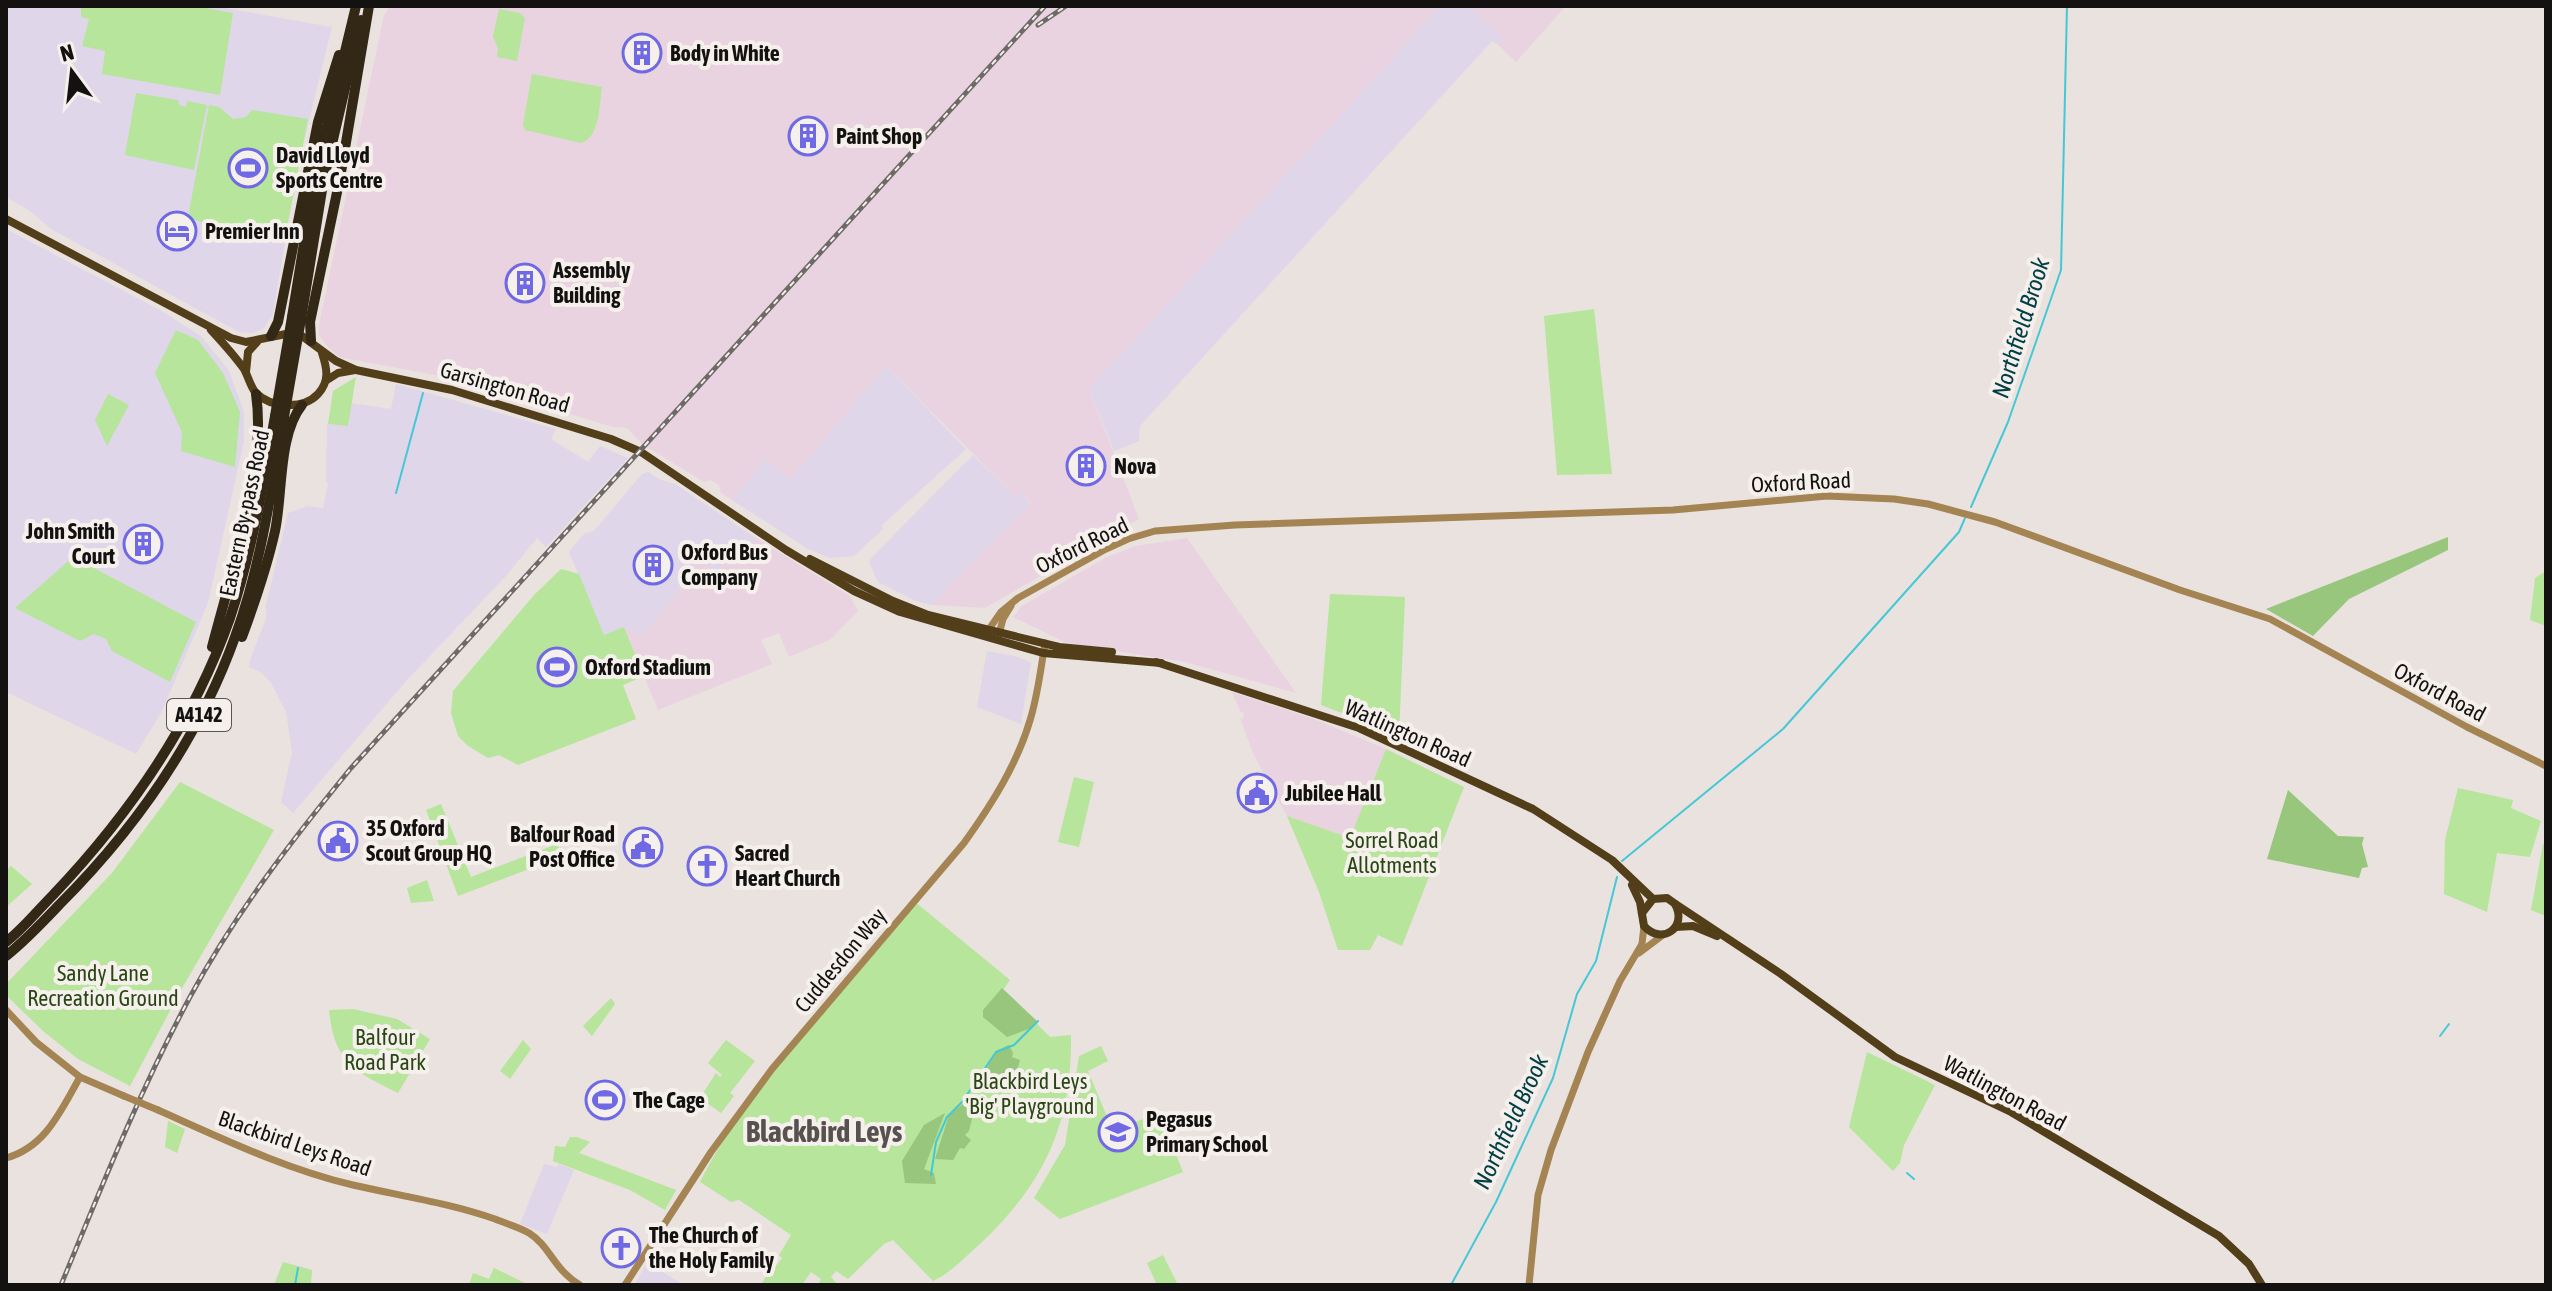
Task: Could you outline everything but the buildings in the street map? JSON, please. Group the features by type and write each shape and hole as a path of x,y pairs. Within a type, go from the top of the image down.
{"highway":[{"name":"Eastern By-pass Road","path":"6,956 99,865 158,789 224,667 262,542 315,176 356,6"},
{"name":"Eastern By-pass Road","path":"296,318 324,178 367,6"},
{"path":"311,341 310,322 340,178 367,6"},
{"path":"266,338 278,322 318,122 337,59 349,37"},
{"path":"213,661 212,649 241,536 256,457 260,421 256,394"},
{"path":"224,667 235,654 265,569 276,528 290,426 302,405"},
{"name":"Eastern By-pass Road","path":"6,942 90,857 148,781 184,720 230,618 252,541 280,416"}],"main road":[{"path":"6,219 231,338 246,342 286,334 311,341 322,352 356,370"},
{"path":"205,323 246,373 256,394 273,402 302,405 317,396 327,380 322,352"},
{"path":"246,373 248,352 266,338"},
{"path":"327,380 356,370"},
{"name":"Garsington Road","path":"356,370 424,382 475,396 581,428 641,452"},
{"name":"Watlington Road","path":"641,452 767,536 903,606 987,634 1044,648 1161,663 1335,719 1390,741 1543,814 1600,851 1653,899"},
{"name":"Watlington Road","path":"1624,871 1636,892 1642,913"},
{"path":"1667,898 1674,903 1680,916 1676,927 1663,935 1654,935 1644,926 1642,913 1653,899 1667,898"},
{"name":"Watlington Road","path":"1674,903 1790,980 1895,1057 2011,1112 2219,1236 2249,1264 2262,1285"},
{"name":"Watlington Road","path":"1676,927 1693,926 1746,951"}],"street":[{"name":"Oxford Road","path":"987,634 1007,605 1018,598 1106,549 1155,531 1235,525 1673,510 1827,496 1894,499 1939,506 1995,522 2180,590 2270,619 2467,727 2546,766"},
{"name":"Oxford Road","path":"999,637 1003,619 1018,598"},
{"name":"Cuddesdon Way","path":"625,1285 711,1152 772,1069 964,843 991,805 1028,728 1044,648"},
{"path":"1529,1285 1538,1195 1551,1150 1588,1052 1620,981 1642,944 1644,926"},
{"path":"1637,955 1663,935"},
{"name":"Blackbird Leys Road","path":"6,1010 36,1042 80,1077 241,1146 311,1172 387,1193 445,1203 516,1227 535,1238 562,1273 580,1285"},
{"path":"6,1158 39,1142 80,1077"}],"shaded area":[{"path":"6,6 213,6 332,27 297,169 273,314 264,328 254,333 239,332 51,229 30,211 6,197"},
{"path":"390,6 1441,6 1089,389 1139,519 985,608 931,605 1031,504 1023,492 1017,498 886,366 791,479 765,460 732,500 721,493 719,485 710,480 704,482 642,444 627,428 613,427 451,378 339,357 327,346 319,335 319,325 384,15"},
{"path":"1441,6 1468,6 1503,38 1498,45 1492,41 1140,426 1139,441 1114,451 1089,389"},
{"path":"1468,6 1566,6 1516,62 1498,45 1503,38"},
{"path":"6,229 158,309 201,336 229,371 244,412 244,441 208,603 162,711 136,754 6,692"},
{"path":"886,366 966,449 881,526 883,529 854,556 830,558 808,549 732,500 765,459 791,478"},
{"path":"396,384 556,429 551,439 588,462 600,446 628,458 546,547 537,538 505,577 407,680 293,813 281,802 292,752 286,712 271,683 262,673 249,667 251,657 266,619 266,605 288,513 308,506 323,508 328,484 327,424 348,426 351,403 391,409"},
{"path":"973,455 1017,498 1023,492 1031,505 931,605 878,582 869,562 872,557"},
{"path":"648,472 675,484 756,538 747,550 718,571 697,560 672,599 641,637 624,627 604,635 569,552 585,533 594,531 642,474"},
{"path":"756,538 850,596 858,611 831,639 789,657 779,633 761,640 772,664 658,710 624,627 642,636 672,599 698,559 718,571 723,563 728,565 747,550"},
{"path":"1187,538 1296,693 1185,662 1067,643 1013,617 1022,606 1107,557 1136,546"},
{"path":"987,651 1019,657 1031,663 1021,724 977,707"},
{"path":"1232,692 1314,719 1386,749 1350,838 1287,816 1253,753 1240,718 1243,719 1244,714"},
{"path":"544,1164 557,1167 559,1164 574,1170 547,1234 520,1224"},
{"path":"647,1263 684,1285 635,1285"}],"green space":[{"path":"81,6 195,6 233,13 220,95 102,74 105,51 82,46 89,19 81,17"},
{"path":"499,9 520,13 525,18 517,61 497,57 498,49 493,36"},
{"path":"532,74 602,87 598,120 587,140 581,143 525,130 523,124"},
{"path":"136,93 178,100 179,105 186,107 187,101 207,105 194,170 125,155"},
{"name":"David Lloyd Sports Centre","path":"209,105 219,107 233,119 246,117 252,110 308,119 284,243 228,232 188,217"},
{"path":"1594,309 1612,474 1557,475 1544,316"},
{"path":"176,330 198,340 223,373 240,412 235,467 181,451 182,432 155,373"},
{"path":"356,377 348,426 328,424 333,391"},
{"path":"108,394 129,405 107,446 95,420"},
{"path":"2448,537 2448,550 2349,599 2313,636 2266,609"},
{"path":"73,557 196,622 170,682 112,651 106,639 94,634 80,641 15,608"},
{"name":"Oxford Stadium","path":"561,569 579,574 604,635 624,627 644,676 623,685 636,719 518,765 499,755 488,758 458,736 451,713 453,691 534,595"},
{"path":"2546,571 2546,626 2530,620 2535,578"},
{"path":"1330,594 1405,597 1399,735 1321,705"},
{"name":"Sorrel Road Allotments","path":"1386,749 1464,787 1402,946 1378,935 1370,950 1338,950 1319,892 1287,816 1350,838"},
{"path":"1074,777 1094,782 1079,847 1058,842"},
{"name":"Sandy Lane Recreation Ground","path":"180,782 274,830 181,990 130,1086 78,1059 43,1031 6,995 6,984 112,873"},
{"path":"2458,788 2513,800 2511,808 2541,821 2530,857 2497,853 2487,912 2444,894 2445,840"},
{"path":"2288,790 2338,836 2364,837 2362,844 2368,867 2362,868 2359,878 2267,859"},
{"path":"441,804 471,877 557,844 563,856 458,896 426,810"},
{"path":"2543,844 2546,845 2546,916 2531,910"},
{"path":"11,866 32,884 6,907 6,871"},
{"path":"427,880 434,901 411,903 407,888"},
{"name":"Blackbird Leys 'Big' Playground","path":"914,901 1010,980 1003,990 1050,1037 1071,1035 1066,1096 1050,1150 1038,1174 1003,1220 958,1264 933,1281 893,1240 884,1244 848,1279 836,1271 831,1277 838,1285 818,1285 821,1279 811,1272 802,1285 761,1285 774,1263 777,1265 782,1258 779,1255 791,1235 739,1200 731,1202 700,1182 771,1070"},
{"path":"1002,988 1038,1022 1007,1037 983,1017 983,1010"},
{"path":"611,998 615,1004 592,1036 583,1026"},
{"name":"Balfour Road Park","path":"353,1009 397,1019 430,1039 398,1093 358,1071 341,1053 329,1010"},
{"path":"523,1040 531,1049 510,1079 500,1071"},
{"path":"726,1040 755,1061 730,1093 734,1096 721,1113 700,1098 716,1073 720,1077 722,1075 708,1063"},
{"path":"1009,1045 1012,1057 1020,1060 1017,1071 1004,1074 1005,1085 1000,1090 986,1092 977,1083 998,1050"},
{"path":"1101,1046 1108,1061 1088,1071 1110,1124 1127,1119 1130,1124 1159,1113 1183,1172 1060,1219 1034,1198 1065,1145 1079,1056"},
{"path":"1867,1052 1935,1085 1904,1145 1900,1163 1893,1171 1849,1127"},
{"name":"The Cage","path":"608,1084 620,1093 602,1117 590,1108"},
{"path":"964,1103 973,1115 965,1135 971,1140 964,1149 960,1148 953,1160 935,1159 949,1115"},
{"path":"945,1113 924,1169 934,1173 936,1184 905,1183 902,1161 924,1125"},
{"path":"168,1121 185,1129 177,1153 165,1147"},
{"path":"570,1137 590,1142 579,1153 676,1190 665,1210 630,1190 553,1161 555,1146 565,1147"},
{"path":"1163,1255 1178,1285 1157,1285 1147,1263"},
{"path":"283,1262 312,1270 311,1285 274,1285"},
{"path":"494,1268 529,1285 469,1285 473,1273 489,1279"}],"waterway":[{"name":"Northfield Brook","path":"1971,507 2008,422 2061,270 2067,6"},
{"path":"396,493 423,393"},
{"name":"Northfield Brook","path":"1622,861 1783,729 1959,532 1965,518"},
{"name":"Northfield Brook","path":"1451,1285 1496,1202 1553,1078 1577,994 1596,961 1617,877"},
{"path":"931,1175 936,1142 947,1117 962,1102 996,1052 1014,1045 1038,1021"},
{"path":"2440,1036 2449,1024"},
{"path":"1907,1173 1914,1179"},
{"path":"295,1285 298,1268"}],"railway":[{"path":"61,1285 138,1103 190,997 245,907 307,823 351,768 1045,6"},
{"path":"1038,25 1066,6"}],"place":[{"name":"Body in White","path":"642,53"},
{"name":"Paint Shop","path":"808,136"},
{"name":"David Lloyd Sports Centre","path":"248,168"},
{"name":"Premier Inn","path":"177,231"},
{"name":"Assembly Building","path":"525,283"},
{"name":"Nova","path":"1086,466"},
{"name":"John Smith Court","path":"143,544"},
{"name":"Oxford Bus Company","path":"653,565"},
{"name":"Oxford Stadium","path":"557,667"},
{"name":"Jubilee Hall","path":"1257,793"},
{"name":"35 Oxford Scout Group HQ","path":"338,841"},
{"name":"Balfour Road Post Office","path":"643,847"},
{"name":"Sacred Heart Church","path":"707,866"},
{"name":"The Cage","path":"605,1100"},
{"name":"Pegasus Primary School","path":"1118,1132"},
{"name":"The Church of the Holy Family","path":"621,1248"}],"district":[{"name":"Blackbird Leys","path":"824,1132"}]}
